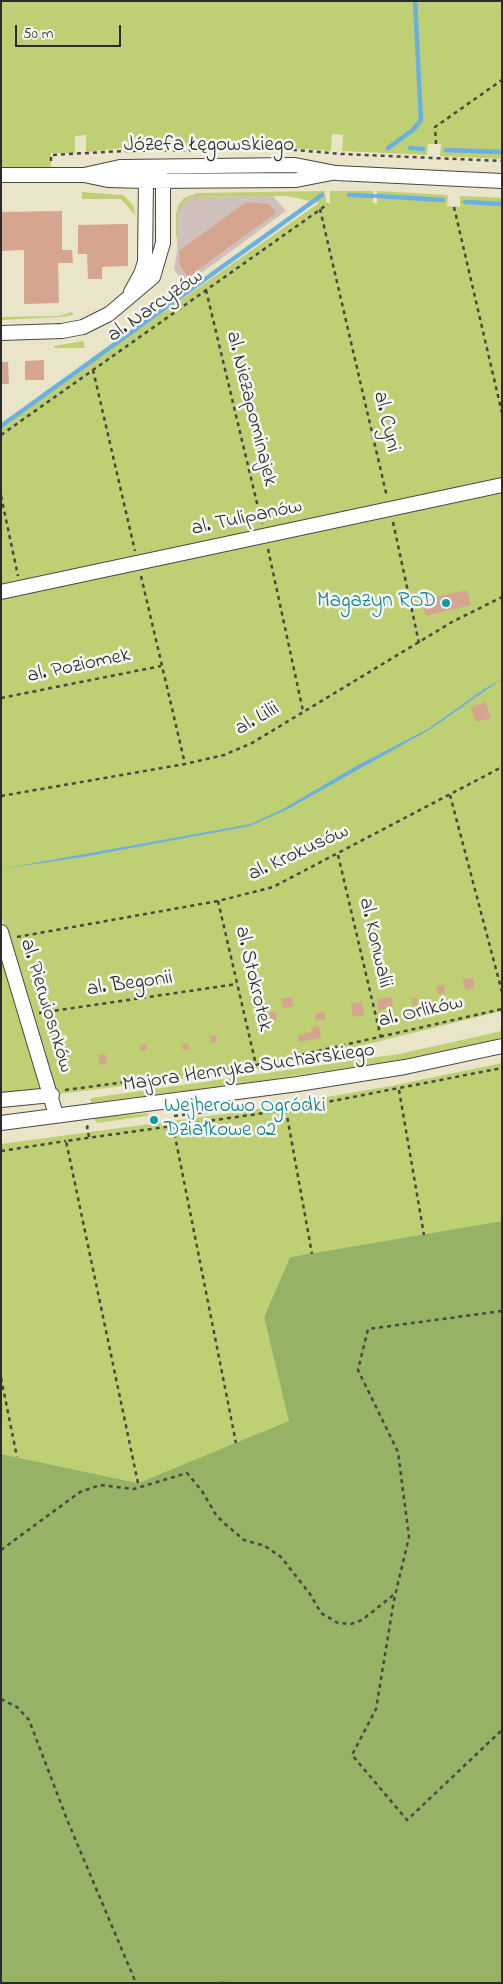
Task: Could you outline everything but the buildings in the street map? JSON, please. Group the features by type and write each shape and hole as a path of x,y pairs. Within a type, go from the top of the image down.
{"street":[{"name":"Józefa Łęgowskiego","path":"1,175 84,174 108,168 154,166 295,165 334,173 502,181"},
{"path":"1,333 50,332 76,329 104,317 153,278 158,267 163,243 162,181 154,166"},
{"path":"125,302 141,274 145,262 146,181 154,166"},
{"name":"Józefa Łęgowskiego","path":"84,174 108,180 162,181 296,180 334,173"},
{"name":"al. Tulipanów","path":"1,592 502,485"},
{"name":"al. Pierwiosnków","path":"2,935 56,1115"},
{"name":"Majora Henryka Sucharskiego","path":"1,1123 298,1084 405,1067 502,1046"},
{"path":"1,1100 51,1094"}],"path":[{"path":"436,144 435,127 502,80"},
{"name":"al. Narcyzów","path":"1,435 328,204"},
{"path":"454,207 502,413"},
{"name":"al. Cyni","path":"320,209 390,509 419,643"},
{"name":"al. Niezapominajek","path":"206,290 265,536 303,711"},
{"path":"1,496 21,588"},
{"name":"al. Lilii","path":"1,796 184,764 224,755 252,743 481,606 502,597"},
{"name":"al. Poziomek","path":"1,698 162,666"},
{"name":"al. Krokusów","path":"2,935 218,901 273,887 338,855 502,767"},
{"path":"450,794 502,992"},
{"name":"al. Konwalii","path":"338,855 380,1038"},
{"name":"al. Stokrotek","path":"218,901 256,1065"},
{"name":"al. Begonii","path":"27,1015 237,984"},
{"name":"al. Orlików","path":"51,1094 256,1065 502,1009"},
{"path":"1,1151 286,1110 398,1090 502,1068"},
{"path":"398,1090 424,1234"},
{"path":"286,1110 312,1254"},
{"path":"89,1138 88,1127 91,1126"},
{"path":"173,1126 236,1443"},
{"path":"66,1141 138,1483"},
{"path":"502,1311 368,1329 358,1370 398,1452 409,1537 396,1593 376,1709 352,1755 407,1820 502,1730"},
{"path":"1,1378 17,1457"},
{"path":"1,1550 80,1492 100,1485 134,1489 187,1473 202,1491 216,1515 224,1523 244,1540 265,1546 281,1557 321,1613 338,1623 351,1624 362,1620 396,1593"},
{"path":"1,1698 18,1707 29,1720 68,1822 136,1983"},
{"path":"220,1983 224,1981 232,1983"}],"shaded area":[{"path":"273,196 286,211 185,285 174,269 177,252 177,211 191,197"}],"green space":[{"path":"1,1 502,1 502,159 440,156 441,144 428,144 427,155 342,151 343,135 332,134 331,151 266,146 123,148 86,152 86,135 75,136 75,153 51,153 51,167 1,168"},
{"path":"325,191 326,203 328,204 330,203 330,191 373,191 373,203 377,203 377,191 448,195 447,206 460,207 460,196 502,198 502,1011 274,1067 59,1094 58,1089 55,1089 1,914 1,426 319,203 287,196 191,197 178,211 178,237 176,237 176,213 179,204 184,198 197,193"},
{"path":"82,192 123,195 133,205 136,216 121,199 82,199"},
{"path":"72,312 73,315 61,317 1,320 1,317 59,316"},
{"path":"83,341 85,348 54,348 54,346"},
{"path":"1,957 43,1090 1,1096"},
{"path":"502,1031 502,1038 404,1059 260,1081 91,1103 91,1098 399,1054"},
{"path":"502,1063 502,1221 290,1257 264,1317 290,1421 138,1483 1,1454 1,1144 239,1112 391,1086"},
{"path":"149,1113 147,1116 97,1123 94,1118"},
{"path":"502,1221 502,1983 1,1983 1,1454 138,1483 289,1421 264,1317 290,1257"}],"water":[{"path":"502,679 429,730 288,809 250,826 83,857 1,869 251,824 283,809 358,765 428,729 484,689"}],"waterway":[{"path":"388,148 413,130 421,120 415,1"},
{"path":"410,148 423,149"},
{"path":"446,150 502,152"},
{"path":"1,426 322,195"},
{"path":"349,195 373,196"},
{"path":"377,196 443,200"},
{"path":"465,202 502,204"}],"place":[{"name":"Magazyn ROD","path":"446,603"},
{"name":"Wejherowo Ogródki Działkowe 02","path":"154,1120"}]}
